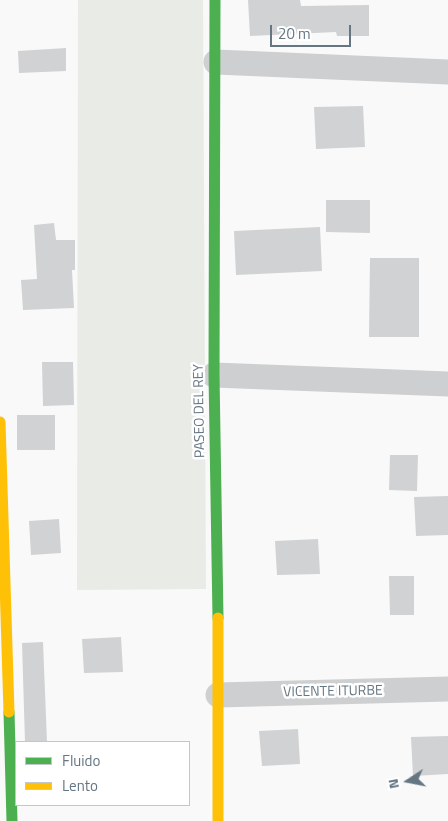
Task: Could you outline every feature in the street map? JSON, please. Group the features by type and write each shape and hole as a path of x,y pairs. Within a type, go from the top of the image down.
{"street":[{"name":"PASEO DEL REY","path":"215,0 214,375 218,590 218,821"},
{"path":"216,62 448,72"},
{"path":"214,375 448,384"},
{"path":"0,422 3,626 12,821"},
{"name":"VICENTE ITURBE","path":"218,695 448,689"}],"shaded area":[{"path":"78,0 203,0 206,589 77,590"}],"building":[{"path":"248,0 300,0 301,6 369,5 369,36 337,36 336,32 250,36"},
{"path":"66,48 66,71 19,73 18,51"},
{"path":"363,106 365,147 316,149 314,107"},
{"path":"326,200 370,200 370,233 326,232"},
{"path":"54,223 56,240 75,240 75,270 72,270 74,308 23,310 21,280 37,279 34,225"},
{"path":"320,227 322,271 236,275 234,231"},
{"path":"370,258 419,258 419,337 369,337"},
{"path":"42,362 73,362 74,405 43,406"},
{"path":"17,415 55,415 55,450 17,450"},
{"path":"390,455 418,455 417,491 389,490"},
{"path":"448,496 448,535 416,536 414,497"},
{"path":"59,519 61,553 31,555 29,521"},
{"path":"318,539 320,574 277,575 275,541"},
{"path":"389,576 414,576 414,615 390,615"},
{"path":"121,637 123,672 84,673 82,639"},
{"path":"43,642 47,741 25,741 22,643"},
{"path":"298,729 300,764 262,766 259,731"},
{"path":"448,736 448,774 413,776 411,737"}],"traffic: fast":[{"path":"215,0 214,375 218,618"},
{"path":"9,712 12,821"}],"traffic: slow":[{"path":"0,422 9,712"},
{"path":"218,618 218,821"}]}
